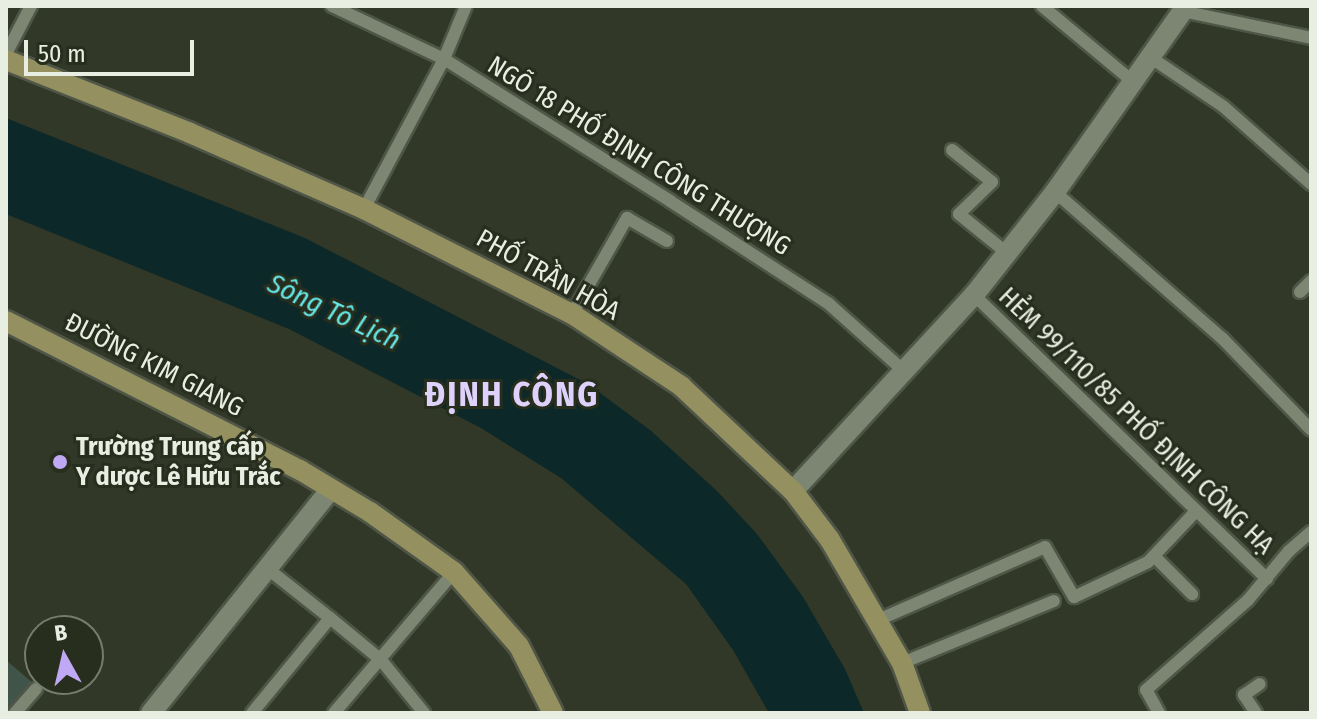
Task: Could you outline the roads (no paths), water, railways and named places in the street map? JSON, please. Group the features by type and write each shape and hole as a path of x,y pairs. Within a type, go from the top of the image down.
{"main road":[{"name":"PHỐ TRẦN HÒA","path":"6,60 190,133 364,209 572,314 681,386 793,491 830,540 902,663 920,713"},
{"name":"ĐƯỜNG KIM GIANG","path":"6,321 222,428 331,489 454,572 519,646 553,713"}],"street":[{"path":"793,491 974,295 1055,192 1184,8"},
{"path":"151,713 331,489"}],"lane":[{"path":"6,54 31,6"},
{"name":"NGÕ 18 PHỐ ĐỊNH CÔNG THƯỢNG","path":"332,6 444,59 829,304 905,372"},
{"path":"364,209 444,59 466,6"},
{"path":"1042,6 1132,81"},
{"path":"1184,8 1311,38"},
{"path":"1150,57 1224,107 1311,184"},
{"path":"952,150 992,182 959,214 1007,253"},
{"path":"1055,192 1222,338 1311,430"},
{"path":"572,314 627,218 667,241"},
{"path":"1300,292 1311,281"},
{"name":"HẺM 99/110/85 PHỐ ĐỊNH CÔNG HẠ","path":"974,295 1267,579"},
{"path":"878,620 1045,547 1074,597 1154,556 1196,511"},
{"name":"HẺM 99/110/85 PHỐ ĐỊNH CÔNG HẠ","path":"1159,713 1146,690 1267,579 1289,551 1311,532"},
{"path":"1154,556 1192,594"},
{"path":"268,569 381,660 424,713"},
{"path":"334,713 454,572"},
{"path":"902,663 1054,601"},
{"path":"252,713 330,618"},
{"path":"1256,713 1244,695 1260,684"},
{"path":"15,713 31,695"}],"water":[{"name":"Sông Tô Lịch","path":"6,118 305,238 588,384 650,430 717,491 757,534 803,597 845,669 864,713 769,713 733,650 686,584 561,478 481,428 289,329 6,214"}],"place":[{"name":"Trường Trung cấp Y dược Lê Hữu Trắc","path":"60,462"}],"district":[{"name":"ĐỊNH CÔNG","path":"512,395"}]}
